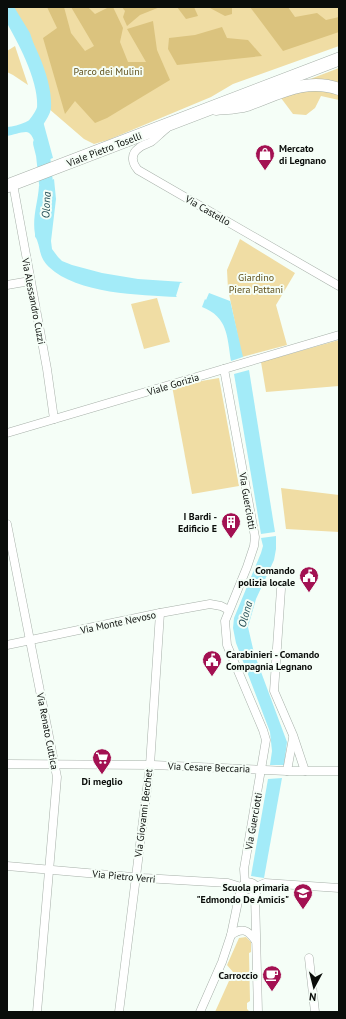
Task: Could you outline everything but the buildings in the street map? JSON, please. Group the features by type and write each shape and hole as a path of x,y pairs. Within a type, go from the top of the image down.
{"main road":[{"name":"Viale Pietro Toselli","path":"10,185 339,58"}],"street":[{"name":"Viale Pietro Toselli","path":"201,111 245,105 287,89 307,85 322,85 339,89"},
{"name":"Via Castello","path":"175,122 151,142 139,148 132,159 138,170 339,286"},
{"name":"Via Alessandro Cuzzi","path":"10,185 47,369 54,419"},
{"path":"7,285 30,281"},
{"name":"Viale Gorizia","path":"7,433 339,335"},
{"name":"Via Guerciotti","path":"200,1012 222,962 231,935 242,887 244,869 264,770 266,740 227,645 225,621 247,567 254,546 255,537 224,369"},
{"name":"Via Renato Cuttica","path":"7,524 56,765 57,777 37,1012"},
{"path":"281,589 274,691 293,735 304,771"},
{"name":"Via Monte Nevoso","path":"7,645 210,604 221,606 229,610"},
{"name":"Via Giovanni Berchet","path":"119,1012 150,765 160,613"},
{"path":"285,770 293,735"},
{"name":"Via Cesare Beccaria","path":"7,764 150,765 264,770 339,771"},
{"name":"Via Pietro Verri","path":"7,866 135,878 228,883 242,887"},
{"path":"258,1012 255,940 256,891 251,882 242,887 246,898 252,897 256,891 265,883 339,888"},
{"path":"231,935 236,931 244,930 250,933 255,940"},
{"path":"309,958 315,1012"}],"green space":[{"name":"Parco dei Mulini","path":"7,7 339,7 339,46 233,84 211,97 108,140 94,144 84,139 48,108 48,92 37,57 28,39"},
{"path":"47,7 64,7 71,33 85,51 94,46 71,7 88,7 95,14 109,7 113,7 123,28 120,42 128,62 146,62 127,29 153,21 157,50 170,80 107,118 95,123 75,101 65,114 43,38 57,28"},
{"path":"122,7 160,7 140,15 127,26 123,17 125,11"},
{"path":"177,7 194,7 198,16 186,19"},
{"path":"209,7 232,7 232,14 225,16"},
{"path":"250,7 288,7 295,17 317,13 326,20 339,17 339,32 283,51"},
{"path":"222,27 227,38 248,40 262,56 177,65 168,49 169,38 195,35"},
{"path":"15,46 28,85 7,72 7,51"},
{"path":"339,68 339,85 305,81"},
{"path":"310,90 339,95 339,100 321,96 315,108 306,115 293,114 281,98 294,93"},
{"name":"Giardino Piera Pattani","path":"240,239 295,273 276,305 287,345 242,357 228,289 227,270"},
{"path":"157,298 170,342 144,349 131,304"},
{"path":"339,340 339,386 266,392 261,362"},
{"path":"219,378 239,486 192,494 172,386"},
{"path":"281,488 339,495 339,532 286,529"},
{"path":"246,937 251,942 251,952 249,953 250,1001 247,1003 247,1009 250,1012 215,1012 233,972 227,965 239,938"}],"water":[{"path":"8,7 14,7 30,33 47,91 47,106 42,104 42,91 25,35"},
{"path":"40,110 44,113 43,121 53,158 39,163 36,145 32,136 29,133 21,132 7,136 7,127 25,122 34,117"},
{"path":"54,179 56,199 51,241 52,249 62,261 102,273 138,279 183,282 180,283 177,297 128,294 92,288 61,276 49,267 42,257 35,237 34,222 39,186"},
{"path":"209,293 230,300 243,357 231,361 227,336 222,322 211,311 202,307"},
{"path":"249,370 275,532 261,534 234,374"},
{"path":"276,536 274,560 256,599 248,627 254,653 287,742 284,765 270,765 272,751 270,732 236,643 233,628 234,618 261,553 263,546 261,538"},
{"path":"282,778 264,878 251,876 268,779"}],"waterway":[{"name":"Olona","path":"7,9 32,57 41,83 44,96 44,108 35,124"},
{"name":"Olona","path":"40,143 43,155 48,202"}],"place":[{"name":"Mercato di Legnano","path":"265,171"},
{"name":"I Bardi - Edificio E","path":"231,539"},
{"name":"Comando polizia locale","path":"309,593"},
{"name":"Carabinieri - Comando Compagnia Legnano","path":"212,677"},
{"name":"Di meglio","path":"102,775"},
{"name":"Scuola primaria \"Edmondo De Amicis\"","path":"303,910"},
{"name":"Carroccio","path":"272,992"}]}
